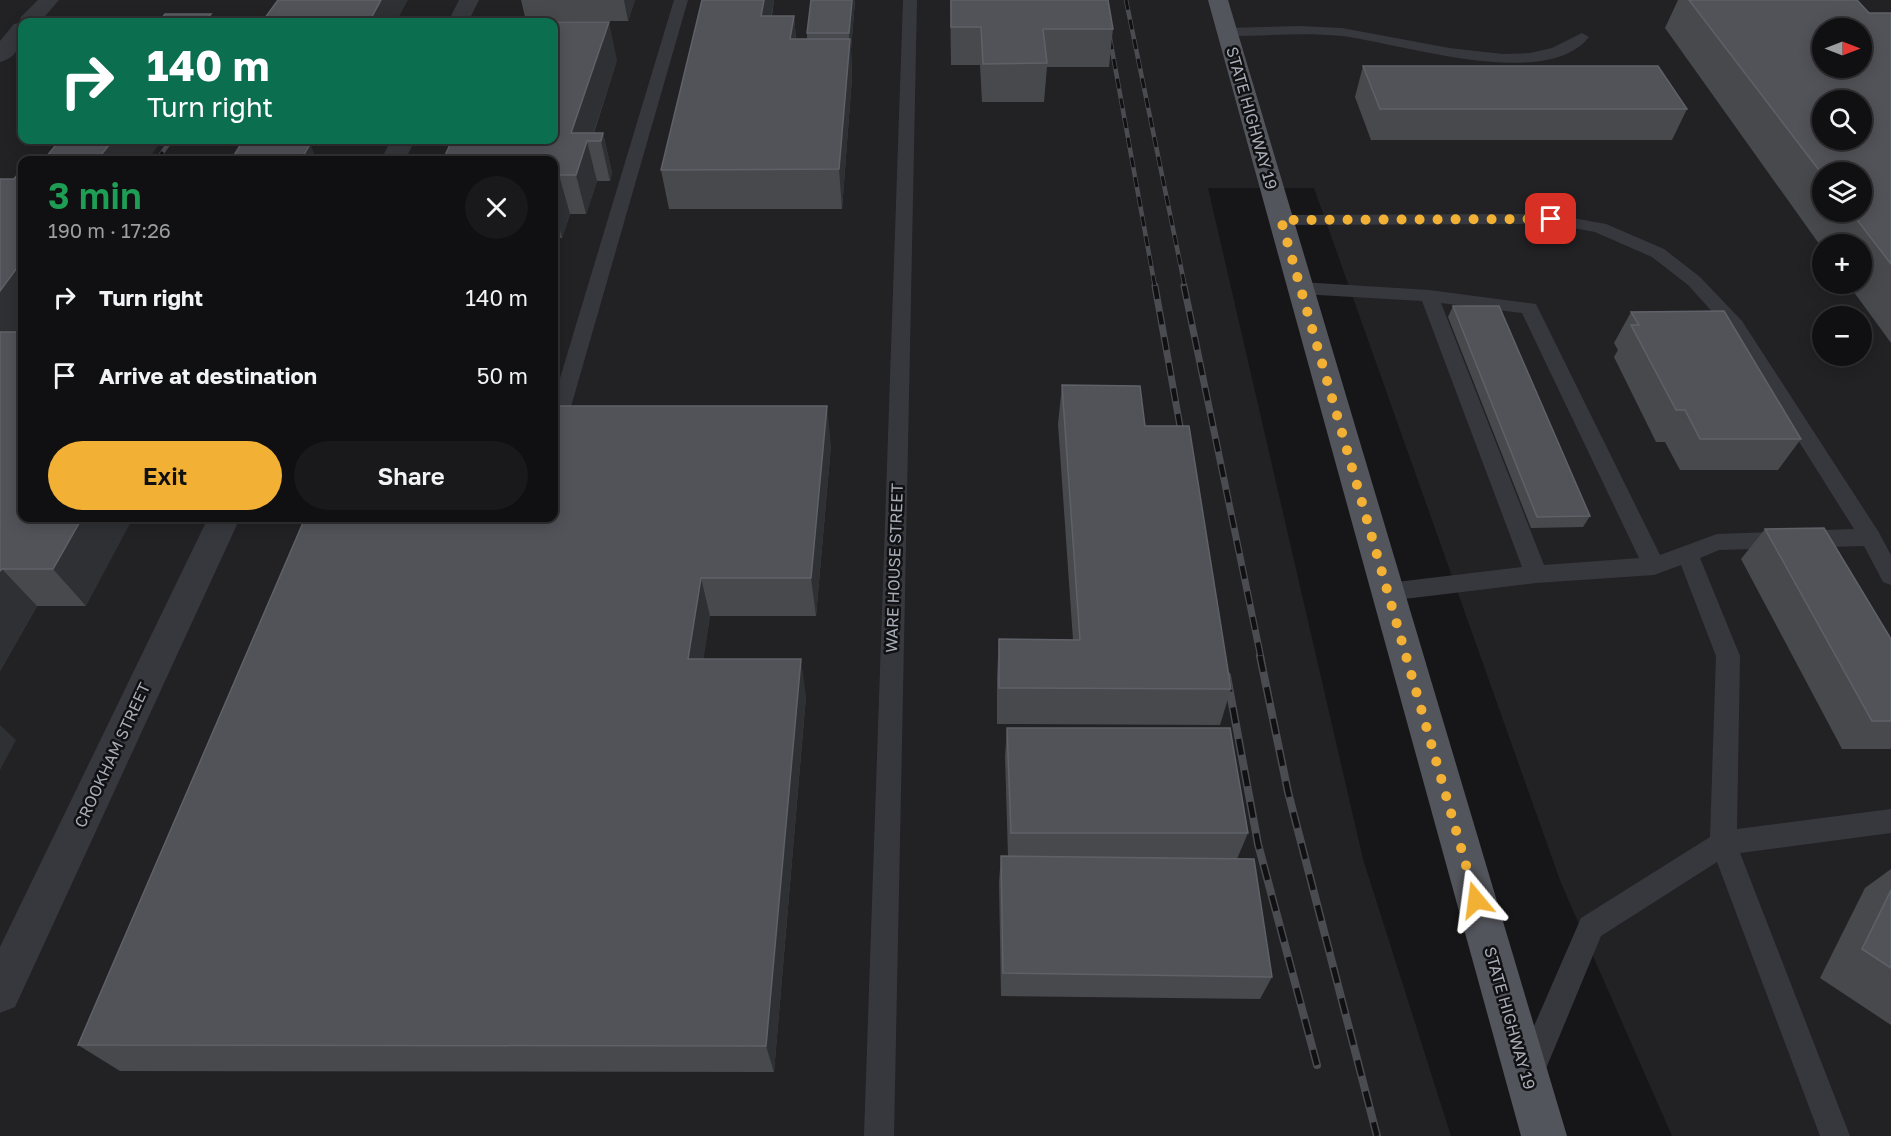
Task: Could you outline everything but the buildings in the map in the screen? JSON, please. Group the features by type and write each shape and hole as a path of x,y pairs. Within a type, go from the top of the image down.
{"main road":[{"name":"STATE HIGHWAY 19","path":"1218,0 1544,1136"}],"street":[{"path":"33,18 49,0"},
{"path":"460,18 469,0"},
{"path":"0,55 18,34"},
{"name":"CROOKHAM STREET","path":"0,992 222,522"}],"lane":[{"path":"558,417 681,0"},
{"name":"WARE HOUSE STREET","path":"879,1136 910,0"},
{"path":"1227,32 1340,32 1418,45 1474,58 1521,58 1556,52 1582,36"},
{"path":"1281,220 1551,219 1600,228 1658,253 1694,281 1735,325 1870,537 1891,576"},
{"path":"1301,288 1429,296 1529,308 1654,566"},
{"path":"1429,296 1536,574"},
{"path":"1388,592 1536,574 1654,566 1717,542 1870,537"},
{"path":"1687,553 1728,656 1723,843 1835,1136"},
{"path":"1527,1076 1591,927 1723,843 1891,821"}],"shaded area":[{"path":"0,0 1891,0 1891,1136 1672,1136 1561,883 1314,188 1208,188 1363,859 1451,1136 0,1136"}],"railway":[{"path":"1103,0 1155,287"},
{"path":"1126,0 1185,287"},
{"path":"160,156 168,144"},
{"path":"1155,286 1183,443"},
{"path":"1184,286 1261,658"},
{"path":"1260,656 1288,792 1377,1136"},
{"path":"1227,676 1258,844 1317,1065"}],"route":[{"path":"1476,900 1281,220 1551,219"}]}
